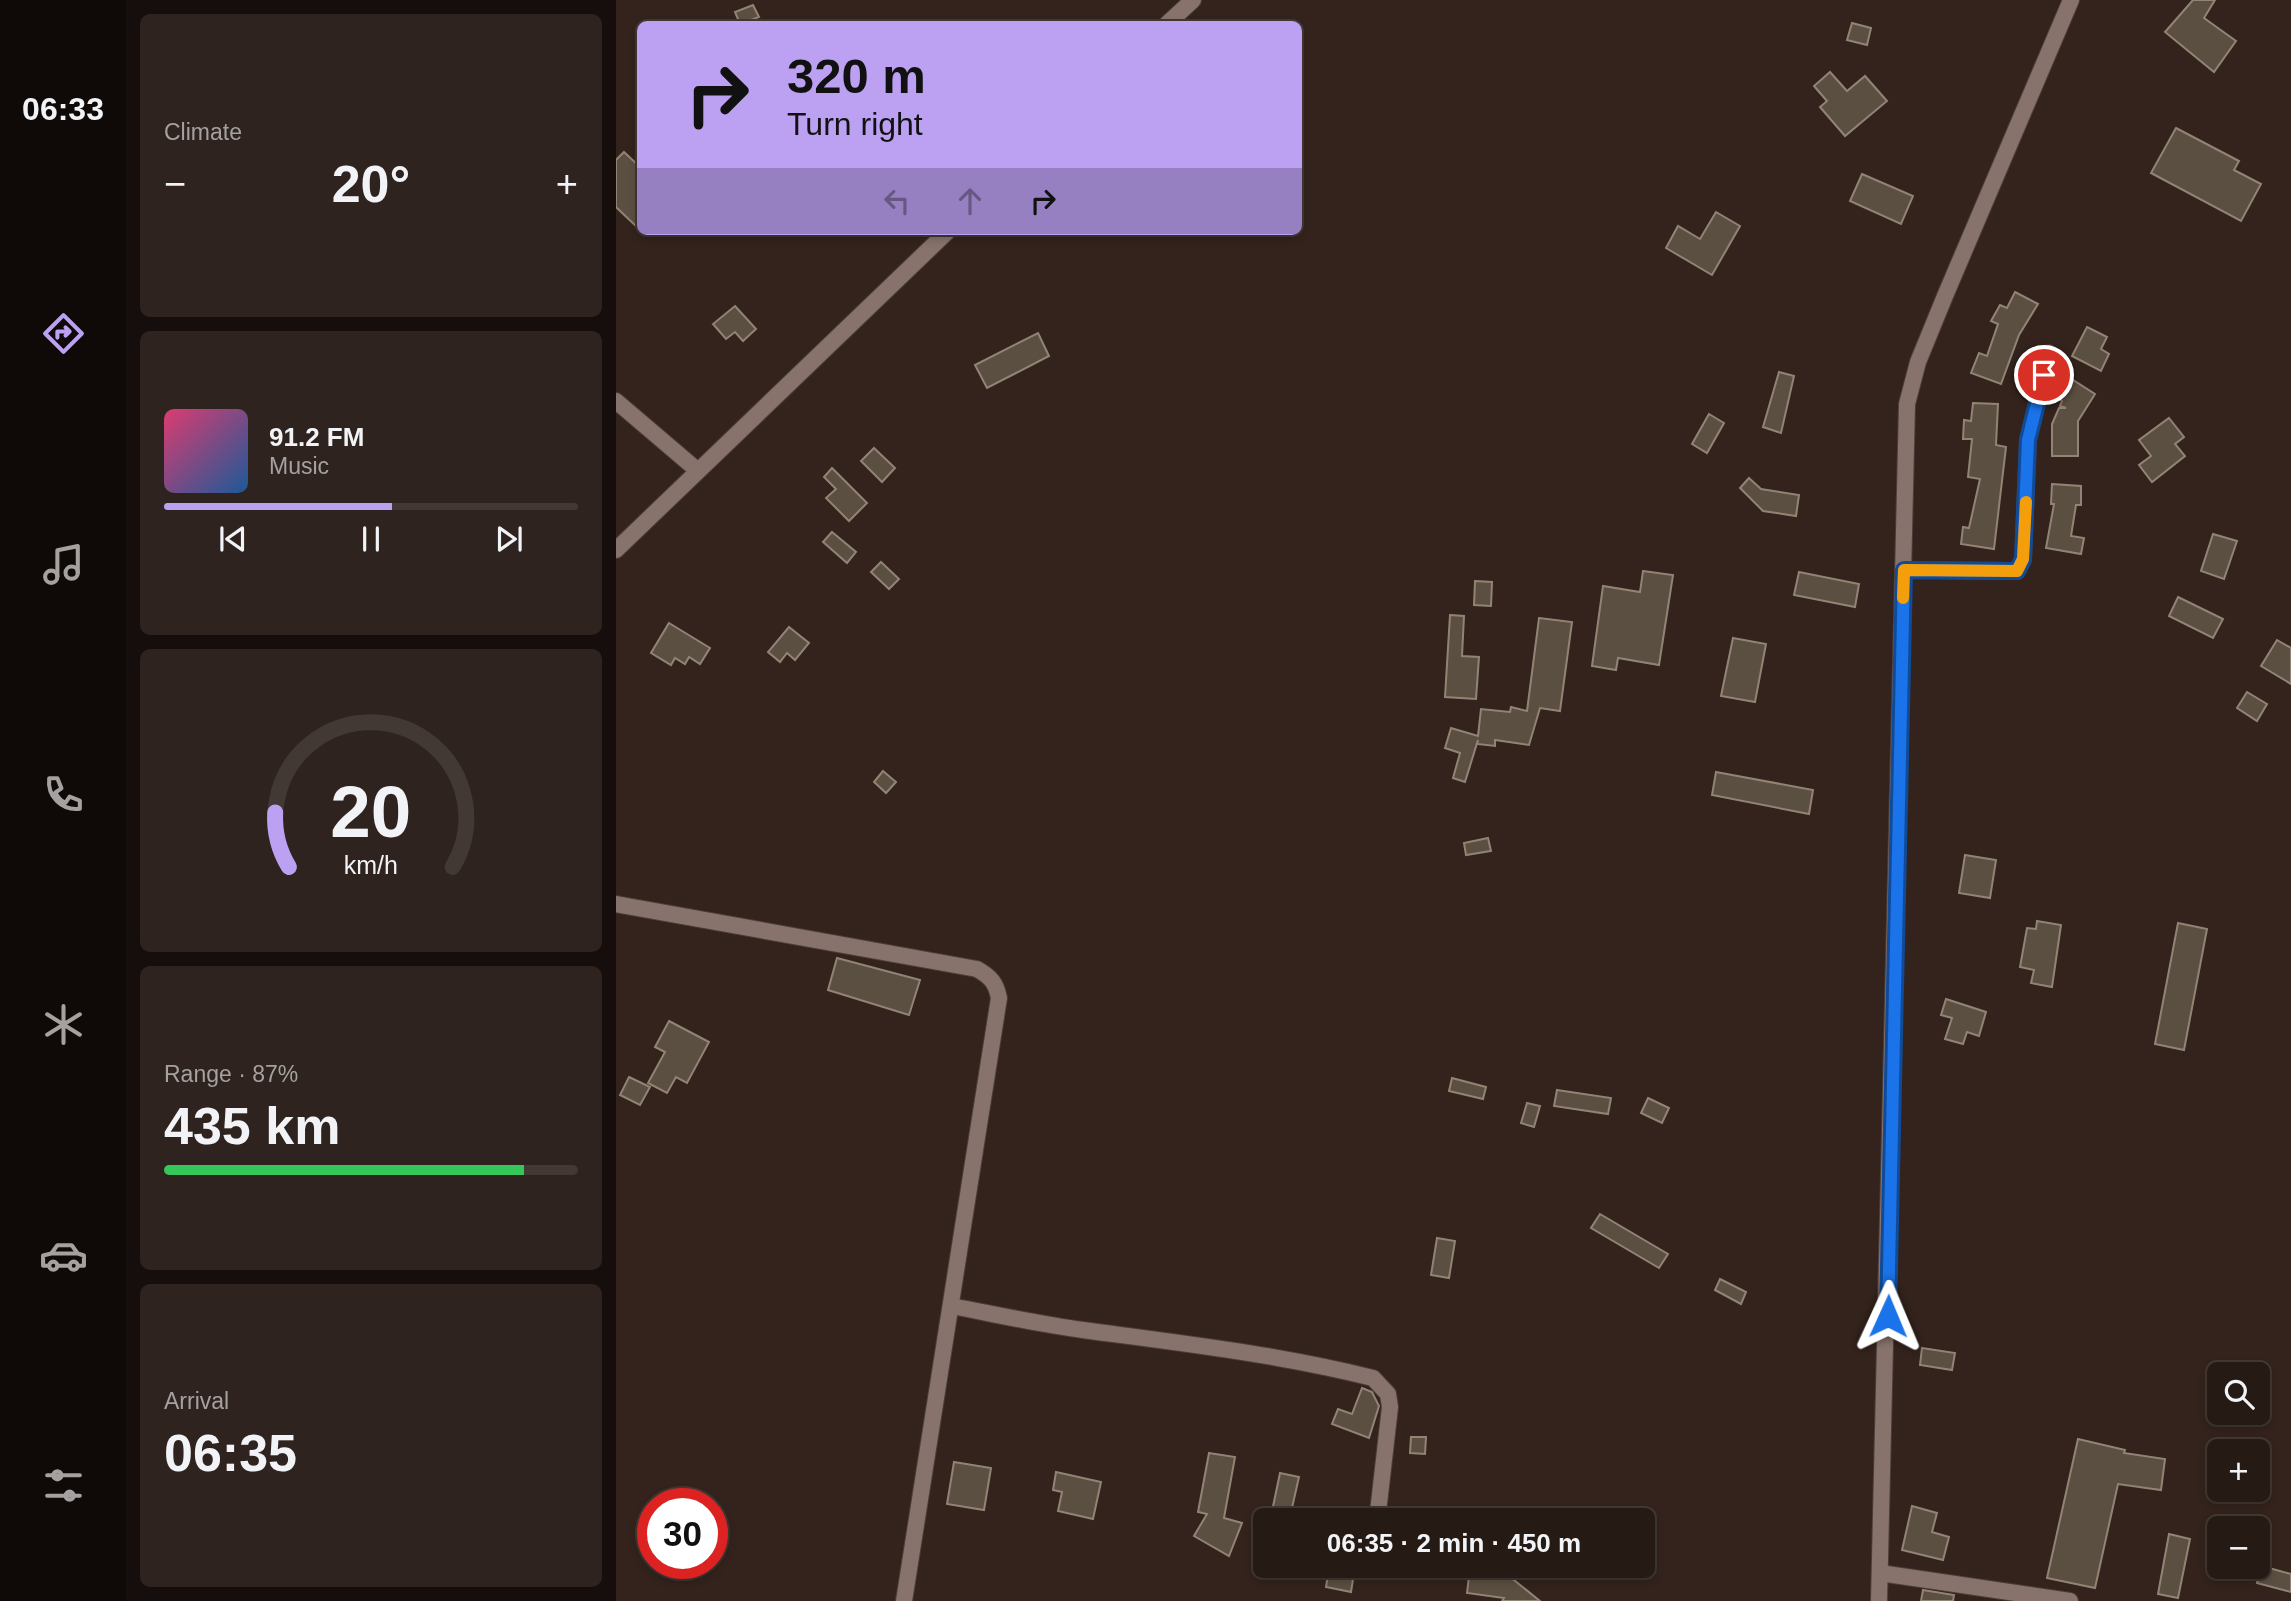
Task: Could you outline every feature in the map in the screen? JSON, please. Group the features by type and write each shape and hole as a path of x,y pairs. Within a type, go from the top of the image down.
{"street":[{"path":"1170,21 1193,0"},
{"path":"1879,1601 1907,404 1919,362 2071,0"},
{"path":"616,551 944,235"},
{"path":"1904,570 2017,571 2023,559 2028,440 2049,353"},
{"path":"616,401 697,470"},
{"path":"616,904 977,969 989,975 996,985 999,998 904,1601"},
{"path":"951,1306 1080,1330 1230,1349 1373,1378 1388,1394 1390,1407 1378,1508"},
{"path":"1880,1573 2070,1601"}],"building":[{"path":"2193,0 2215,0 2204,18 2236,41 2214,72 2165,32"},
{"path":"753,5 759,17 739,21 735,12"},
{"path":"1852,23 1871,28 1867,45 1847,40"},
{"path":"1830,72 1847,91 1865,76 1887,101 1845,136 1820,107 1827,101 1814,86"},
{"path":"2176,128 2239,161 2234,170 2261,184 2241,221 2151,173"},
{"path":"624,152 637,164 637,227 616,207 616,160"},
{"path":"1862,174 1913,196 1901,224 1850,201"},
{"path":"1716,212 1740,226 1712,275 1666,248 1678,226 1700,239"},
{"path":"2015,292 2038,304 2019,335 2001,384 1971,373 1979,353 1987,356 1998,324 1991,321 2000,305 2007,308"},
{"path":"735,306 756,329 743,341 735,332 726,339 713,324"},
{"path":"2087,327 2107,337 2101,349 2109,354 2101,371 2072,356"},
{"path":"1038,333 1049,356 987,388 975,365"},
{"path":"1779,372 1794,376 1781,433 1763,427"},
{"path":"2067,376 2095,394 2078,421 2078,456 2052,456 2052,424 2059,408 2066,408 2060,406 2062,401 2055,396"},
{"path":"1973,403 1998,404 1996,445 2006,447 1994,549 1961,544 1963,527 1969,528 1980,479 1968,477 1972,439 1963,439 1964,420 1971,421"},
{"path":"1709,414 1724,423 1707,453 1692,444"},
{"path":"2169,418 2184,437 2175,444 2185,456 2152,482 2139,465 2151,456 2139,440"},
{"path":"874,448 895,468 882,482 861,461"},
{"path":"832,468 867,503 849,521 826,498 836,489 824,477"},
{"path":"1749,478 1761,489 1799,495 1796,516 1763,511 1740,488"},
{"path":"2052,484 2081,486 2081,505 2076,505 2071,536 2084,538 2081,554 2046,548 2054,504 2051,504"},
{"path":"832,532 856,552 847,563 823,542"},
{"path":"2213,534 2237,541 2224,579 2201,571"},
{"path":"881,562 899,579 889,589 871,572"},
{"path":"1643,571 1673,575 1659,665 1618,658 1616,670 1592,666 1603,586 1640,592"},
{"path":"1799,572 1859,584 1855,607 1794,595"},
{"path":"1475,581 1492,582 1491,606 1474,605"},
{"path":"2178,597 2223,619 2213,638 2169,616"},
{"path":"1450,615 1464,616 1462,656 1479,657 1476,699 1445,697"},
{"path":"1539,618 1572,622 1560,711 1540,708 1529,745 1495,740 1495,746 1477,744 1478,740 1465,782 1453,778 1460,753 1445,748 1451,728 1478,736 1481,709 1510,712 1511,707 1527,711"},
{"path":"669,623 710,648 700,664 689,657 685,664 675,658 671,665 651,653"},
{"path":"789,627 809,643 795,660 787,653 780,662 768,652"},
{"path":"1733,638 1766,644 1755,702 1721,696"},
{"path":"2277,640 2291,648 2291,684 2261,666"},
{"path":"2247,692 2267,704 2257,721 2237,708"},
{"path":"883,771 896,782 886,793 874,782"},
{"path":"1716,772 1813,790 1809,814 1712,795"},
{"path":"1488,838 1491,851 1466,855 1464,843"},
{"path":"1965,855 1996,860 1990,898 1959,893"},
{"path":"2037,921 2061,925 2052,987 2031,983 2034,970 2020,967 2027,928 2036,929"},
{"path":"2178,923 2207,929 2184,1050 2155,1044"},
{"path":"837,958 920,980 909,1015 828,990"},
{"path":"1946,999 1986,1012 1979,1036 1967,1032 1963,1044 1945,1039 1952,1018 1941,1015"},
{"path":"669,1021 709,1042 687,1083 676,1077 667,1093 648,1083 665,1052 655,1047"},
{"path":"629,1077 650,1087 640,1105 620,1095"},
{"path":"1452,1078 1486,1087 1483,1099 1449,1091"},
{"path":"1557,1090 1611,1098 1608,1114 1554,1106"},
{"path":"1648,1098 1669,1108 1662,1123 1641,1113"},
{"path":"1527,1103 1540,1106 1534,1127 1521,1123"},
{"path":"1600,1214 1668,1254 1659,1268 1591,1228"},
{"path":"1437,1238 1455,1241 1449,1278 1431,1275"},
{"path":"1720,1279 1746,1292 1741,1304 1715,1290"},
{"path":"1922,1348 1955,1353 1952,1370 1920,1365"},
{"path":"1362,1388 1372,1392 1379,1406 1369,1438 1332,1424 1338,1409 1352,1414"},
{"path":"1411,1437 1426,1437 1425,1454 1410,1453"},
{"path":"2078,1439 2125,1450 2124,1453 2165,1459 2161,1490 2118,1484 2095,1588 2047,1578"},
{"path":"1209,1453 1235,1457 1224,1518 1242,1523 1229,1556 1194,1536 1207,1514 1198,1512"},
{"path":"954,1462 991,1468 984,1510 947,1504"},
{"path":"1056,1472 1101,1482 1093,1519 1058,1511 1062,1492 1053,1490"},
{"path":"1280,1473 1299,1477 1292,1508 1273,1508"},
{"path":"1912,1506 1937,1513 1932,1532 1949,1537 1943,1560 1902,1550"},
{"path":"2169,1534 2190,1539 2178,1598 2158,1594"},
{"path":"2270,1568 2291,1574 2291,1592 2257,1583 2258,1579 2270,1579"},
{"path":"1327,1578 1353,1578 1351,1592 1326,1587"},
{"path":"1469,1578 1511,1578 1540,1601 1502,1601 1504,1598 1467,1593"},
{"path":"1923,1590 1954,1595 1953,1601 1921,1601"}],"slow traffic":[{"path":"1903,598 1904,570 2017,571 2023,559 2026,502"}],"route":[{"path":"1888,1316 1892,1031 1904,570 2017,571 2023,559 2028,440 2044,375"}]}
